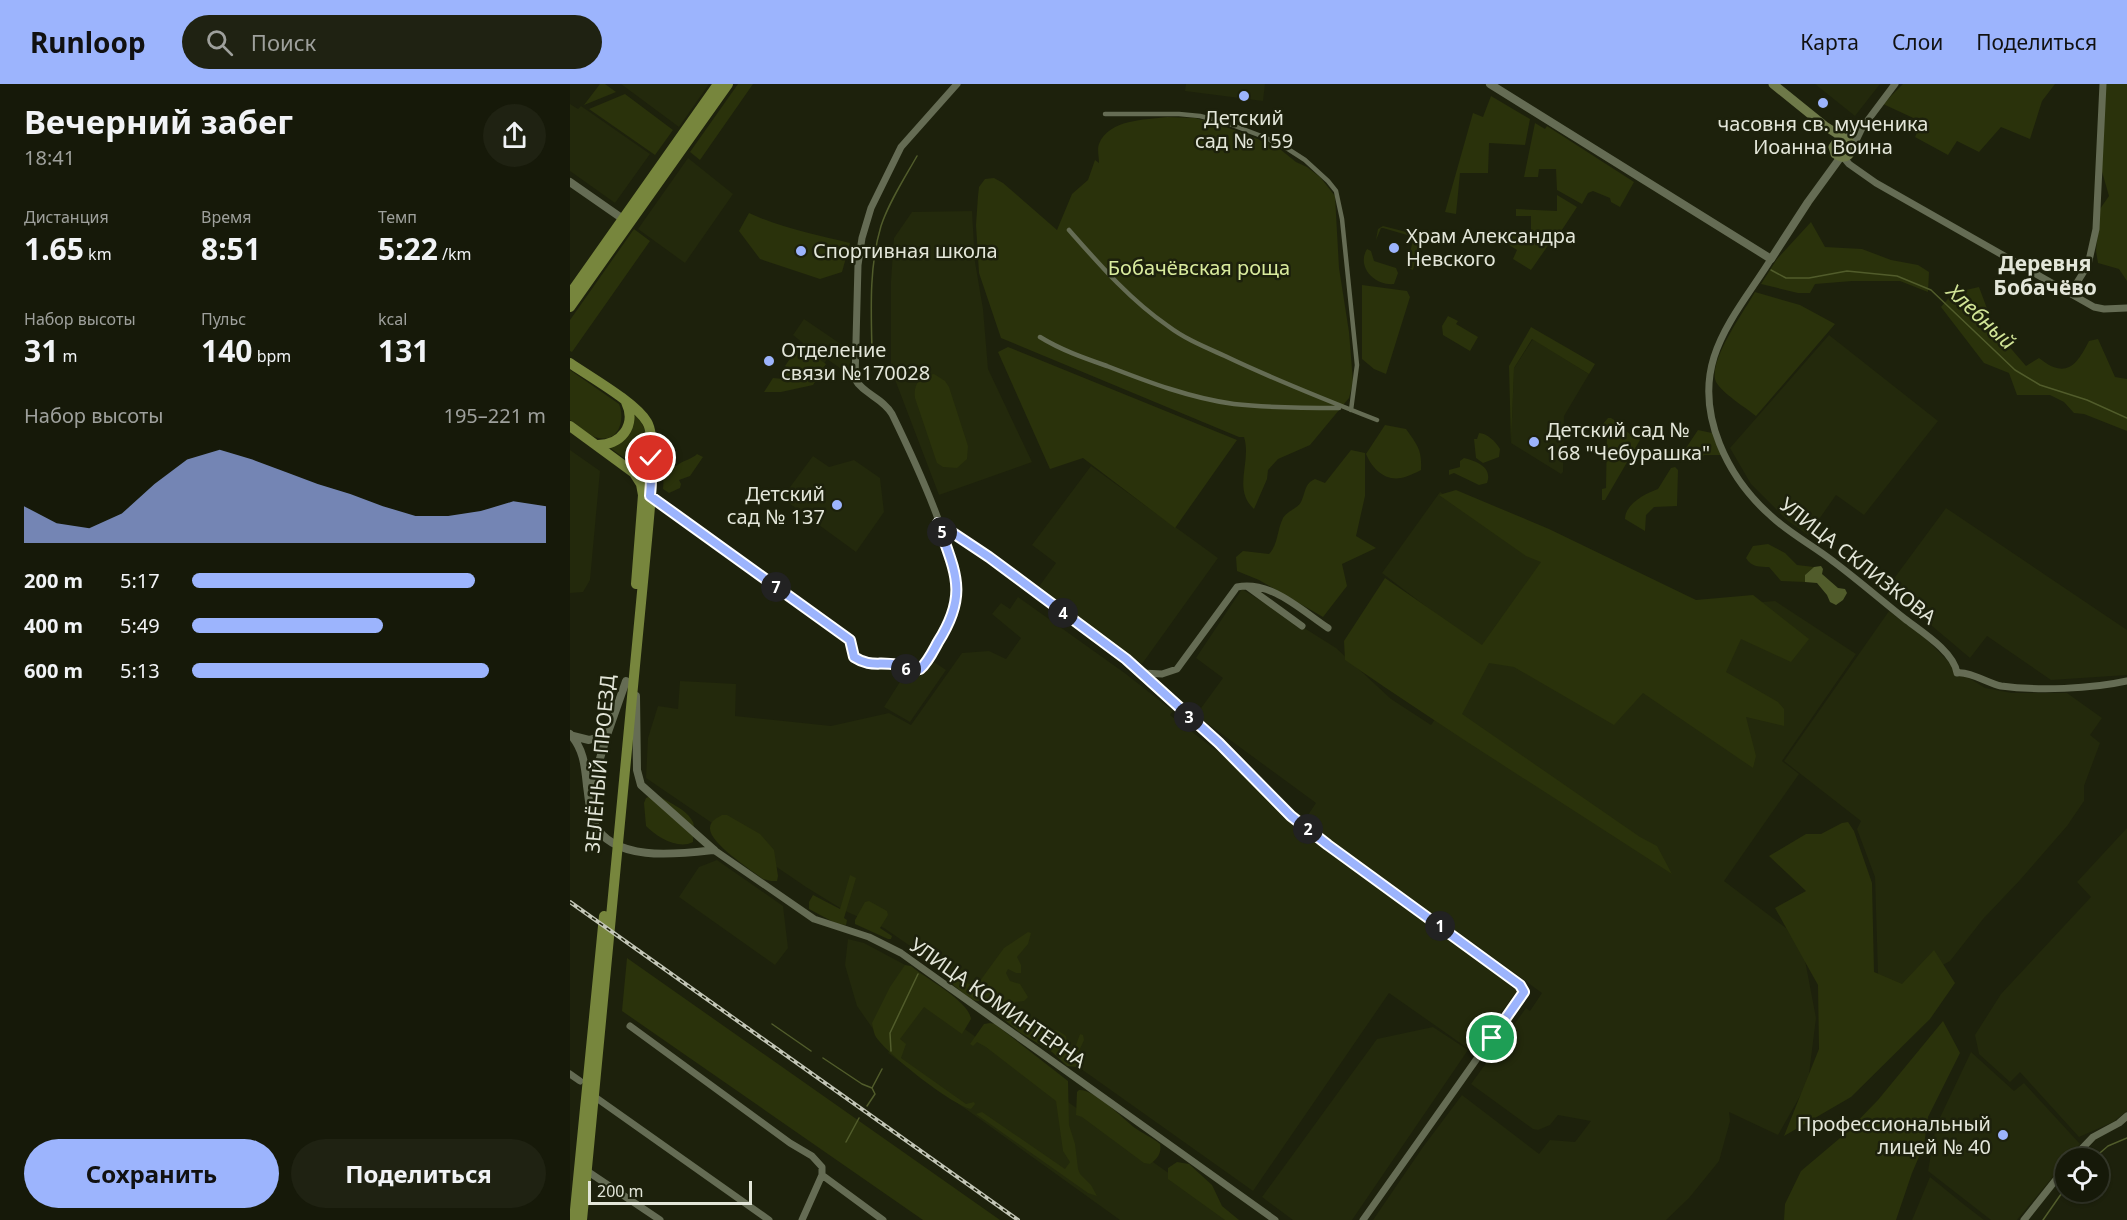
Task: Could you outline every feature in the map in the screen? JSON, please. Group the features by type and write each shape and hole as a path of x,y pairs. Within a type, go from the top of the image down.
{"main road":[{"path":"570,307 684,139 718,84"},
{"path":"570,294 623,219 728,84"},
{"path":"1775,85 1851,144 1850,154 1842,158 1836,155 1825,126"},
{"path":"1833,148 1837,141 1845,139"},
{"name":"ЗЕЛЁНЫЙ ПРОЕЗД","path":"570,363 641,414 652,434 653,454 647,495 596,1038"},
{"path":"596,445 614,442 625,433 630,416 626,402"},
{"path":"570,426 637,476 647,495"},
{"path":"623,465 640,468 649,462 653,454"},
{"path":"582,1220 595,1097 596,1038"},
{"path":"574,1220 575,1158 596,1038"}],"street":[{"path":"647,495 850,640 854,657 870,665 897,665 910,671 924,666 948,626 956,607 956,578 938,523 891,412 885,404 858,384 855,379 856,301 859,251 871,208 901,147 957,84"},
{"path":"1490,84 1771,259 1808,202 1842,158 1876,183 2094,307 2127,308"},
{"path":"1852,150 1862,128 1895,84"},
{"path":"2071,292 2088,265 2096,229 2103,84"},
{"path":"1106,114 1179,114 1200,116 1227,123 1288,149 1305,160 1328,181 1336,191 1342,219 1357,365 1351,410"},
{"path":"1845,139 1852,132 1862,128"},
{"path":"1829,173 1833,148"},
{"path":"570,182 623,219"},
{"path":"1069,230 1139,303 1185,338 1264,376 1377,420"},
{"name":"УЛИЦА СКЛИЗКОВА","path":"1771,259 1720,340 1708,385 1711,414 1717,437 1729,461 1755,498 1771,516 1828,557 1931,639 1949,656 1956,665 1958,673 1964,672 1990,683 2022,688 2109,685 2127,681"},
{"path":"1040,337 1056,347 1133,376 1194,395 1233,404 1278,408 1342,408"},
{"path":"938,523 989,557 1142,673 1246,769 1291,816 1520,985 1524,992 1363,1220"},
{"path":"1246,586 1302,626"},
{"path":"1142,673 1161,674 1177,669 1237,587 1262,587 1282,597 1328,628"},
{"path":"589,797 607,735 629,680 635,687 637,705 636,762 639,782 646,791 714,850"},
{"path":"570,734 580,739 590,740 607,735"},
{"path":"570,734 582,754 594,823 602,834 612,842 653,854 714,850"},
{"path":"685,853 694,845 696,835"},
{"name":"УЛИЦА КОМИНТЕРНА","path":"714,850 814,919 869,937 901,953 1275,1220"},
{"path":"630,1026 790,1143 812,1156 822,1167 822,1175 802,1220"},
{"path":"570,1074 580,1081"},
{"path":"595,1097 769,1220"},
{"path":"2083,1148 2093,1137 2127,1116"},
{"path":"587,1171 660,1220"},
{"path":"822,1175 883,1220"},
{"path":"2024,1220 2055,1181"}],"shaded area":[{"path":"621,84 709,84 679,127"},
{"name":"Детский сад № 159","path":"1186,84 1265,84 1263,101 1185,91"},
{"path":"1815,84 1880,84 1855,116"},
{"path":"570,104 578,109 581,106 650,154 615,203 570,171"},
{"path":"688,158 733,194 685,263 638,229"},
{"path":"972,211 975,262 983,309 988,369 1032,462 939,495 891,369 891,281 894,238 912,212"},
{"path":"804,319 851,351 850,368 847,373 827,359 824,364 800,348 803,343 793,335"},
{"path":"1829,335 1938,421 1864,515 1836,495 1808,535 1788,521 1751,484 1730,448"},
{"path":"1533,339 1589,374 1564,416 1563,472 1561,474 1511,443 1514,368"},
{"path":"570,450 600,471 590,580 583,592 570,593"},
{"name":"Детский сад № 137","path":"813,456 829,467 854,460 880,478 884,512 856,552 782,498"},
{"path":"1091,466 1218,558 1142,664 1038,588 1056,563 1032,545"},
{"path":"1440,492 1545,560 1689,608 1775,601 1856,654 1782,761 1799,774 1724,881 1786,928 1804,955 1816,1018 1808,1082 1778,1135 1729,1112 1730,1121 1719,1161 1689,1198 1666,1220 1373,1220 1462,1095 1539,1154 1550,1140 1575,1142 1591,1121 1558,1115 1550,1125 1538,1130 1533,1129 1471,1084 1526,1008 1530,1011 1542,993 1304,821 1316,803 1196,715 1223,678 1196,658 1242,589 1336,648 1391,699 1431,725 1483,650 1382,573"},
{"path":"1946,508 2127,630 2127,675 2051,680 1987,636 1970,658 1887,588"},
{"path":"1821,566 1822,574 1838,588 1845,589 1847,593 1836,605 1830,602 1817,583 1805,582 1805,575 1814,567"},
{"path":"1018,597 1126,674 1173,711 1170,715 1230,761 1313,841 1519,988 1473,1052 1389,993 1253,1191 980,994 884,928 845,911 806,887 646,778 648,738 658,706 678,709 680,681 736,684 735,716 831,726 889,713 911,725 962,653 989,651 1006,659 1021,638 992,614 1001,603 1010,609"},
{"path":"1889,611 1923,636 1958,671 1985,688 2012,693 2067,693 2102,718 2090,735 2100,743 2084,786 2084,801 2067,826 1983,919 1950,961 1899,989 1878,974 1875,877 1857,829 1861,821 1784,761"},
{"path":"934,662 946,670 910,722 884,707 905,674 923,675"},
{"path":"2127,828 2127,1111 2113,1122 2079,1137 2020,1072 2010,1082 1979,1054 1975,1035 2001,994 2091,897 2077,882"},
{"path":"717,860 783,906 788,948 775,965 679,897 699,867"},
{"path":"848,939 864,943 909,967 873,1029 857,1006 845,965"},
{"path":"925,1001 1235,1220 1120,1220 888,1053"},
{"path":"1433,1027 1468,1050 1352,1220 1293,1220 1262,1197 1377,1039"},
{"name":"Профессиональный лицей № 40","path":"1971,1052 2014,1091 2024,1083 2080,1144 2077,1148 2055,1148 2055,1174 2017,1220 1991,1220 1928,1171 1936,1126"},
{"path":"1930,1177 1962,1203 1984,1220 1912,1220"}],"green space":[{"path":"600,84 605,84 616,92 584,105"},
{"path":"738,84 753,84 700,160 690,152"},
{"path":"1903,84 2055,84 2042,101 2030,139 2001,127 1979,152 1957,141 1948,155 1915,137 1922,122 1883,104"},
{"path":"2104,84 2127,84 2127,281 2119,269 2098,263 2096,251 2100,209 2109,196 2101,168"},
{"path":"625,94 673,130 655,155 589,109"},
{"path":"1491,96 1530,119 1525,145 1489,143 1488,173 1460,173 1456,214 1445,212 1473,113 1483,117"},
{"name":"Бобачёвская роща","path":"1167,117 1195,118 1218,124 1276,146 1320,177 1335,196 1339,268 1349,332 1353,382 1349,398 1310,445 1278,459 1268,470 1267,479 1254,509 1244,493 1246,446 1244,437 1239,437 1001,338 979,273 976,225 979,187 985,179 994,178 1003,183 1057,230 1072,194 1088,180 1095,160 1099,163 1098,146 1104,136 1119,125 1128,122"},
{"path":"1535,123 1545,129 1547,126 1634,182 1620,207 1611,202 1610,198 1593,191 1588,193 1582,204 1557,190 1556,169 1539,169 1538,177 1524,177"},
{"path":"1557,195 1577,207 1552,245 1549,244 1531,270 1513,259 1517,250 1506,243 1514,232 1531,232 1531,216 1516,216 1516,209 1557,211"},
{"name":"Спортивная школа","path":"749,213 786,227 850,243 842,272 820,279 760,259 739,231"},
{"path":"1811,222 1825,247 1862,249 1891,260 1918,265 1929,272 1928,292 1900,281 1815,284 1810,293 1798,293 1761,284 1777,259"},
{"path":"1383,226 1422,236 1413,270 1406,267 1414,237 1381,228 1376,240 1378,229"},
{"path":"634,229 650,241 572,352 570,351 570,320"},
{"path":"1367,249 1371,251 1374,261 1396,268 1398,273 1394,284 1380,282 1369,274 1364,262"},
{"path":"1362,285 1407,291 1410,297 1386,374 1374,369 1362,359"},
{"path":"1979,287 1995,330 2026,366 2039,358 2056,368 2069,367 2079,358 2089,341 2098,339 2115,377 2127,379 2127,431 2084,414 2074,413 2064,402 2050,395 2017,395 2009,373 1984,363 1941,307 1953,293"},
{"path":"1755,292 1800,305 1835,324 1756,416 1723,391 1716,382 1715,373 1722,349"},
{"path":"1448,316 1458,321 1456,324 1478,337 1470,351 1443,335 1442,326"},
{"path":"1531,327 1595,364 1589,374 1532,339 1514,368 1511,443 1509,366"},
{"path":"798,347 826,364 813,385 781,392 764,392 773,378 783,379 789,369 785,366"},
{"path":"1008,347 1237,440 1175,528 1083,458 1050,469 998,352"},
{"path":"570,370 619,404 621,422 612,436 595,437 570,420"},
{"path":"934,374 945,381 949,387 968,446 967,459 957,468 943,467 937,463 915,398 918,382"},
{"path":"633,414 641,422 647,439 645,456 635,462 628,461 609,447"},
{"path":"1608,418 1622,425 1621,428 1640,440 1605,500 1602,500 1602,489 1606,488 1607,428 1602,425"},
{"path":"1385,425 1406,429 1418,448 1421,470 1406,477 1395,478 1379,472 1372,464 1366,454"},
{"path":"1698,430 1712,433 1721,455 1704,455 1702,459 1687,459 1684,451"},
{"path":"1479,433 1488,436 1496,444 1500,449 1499,457 1483,463 1476,458 1474,439 1477,439"},
{"path":"1351,450 1365,453 1365,496 1356,536 1376,548 1342,564 1347,586 1323,617 1259,580 1237,571 1236,557 1243,551 1269,554 1283,518 1299,504 1309,483 1315,479 1325,483"},
{"path":"697,454 703,457 690,476 679,480 680,488 669,493 663,489 664,472 667,472 671,466 676,466"},
{"path":"1464,458 1486,469 1487,483 1479,485 1454,473 1449,475 1449,470 1460,467 1460,461"},
{"path":"1675,467 1678,470 1677,506 1654,507 1646,515 1645,531 1625,519 1632,504 1642,496 1658,489 1671,468"},
{"path":"1456,490 1549,529 1696,600 1753,595 1809,639 1791,662 1741,639 1726,672 1778,702 1784,709 1784,726 1746,717 1756,756 1753,768 1643,693 1614,725 1514,667 1489,663 1462,714 1640,837 1657,846 1672,874 1467,742 1345,660 1344,641 1385,578 1482,645 1541,562 1526,556 1439,495"},
{"path":"1768,544 1785,553 1797,565 1814,567 1805,575 1805,582 1781,581 1769,567 1756,566 1748,561 1746,558 1753,546"},
{"path":"656,794 690,817 694,824 693,842 674,843 662,838 646,826 644,803 646,798"},
{"path":"722,815 727,815 760,834 774,850 777,881 763,879 716,841 711,834 710,826"},
{"path":"1848,822 1854,831 1872,883 1874,972 1902,984 1934,950 1955,983 1930,1019 1851,1097 1784,1136 1819,1049 1818,985 1775,908 1806,891 1769,856 1806,834 1821,834"},
{"path":"850,875 856,878 844,918 847,920 846,925 837,924 809,909 809,902 813,895 840,909"},
{"path":"869,901 887,911 888,915 880,928 892,936 891,939 855,924 865,902"},
{"path":"1028,932 1031,933 1028,944 1017,957 1021,965 1021,973 1008,969 1006,973 1010,981 1020,984 1028,997 1024,1001 1015,1002 1010,1008 1040,1029 1056,1030 1062,1033 1066,1036 1070,1050 1075,1048 1080,1034 1083,1035 1084,1040 1076,1067 1067,1066 1052,1052 1019,1032 994,1011 990,1001 976,1001 953,985 955,977 958,976 969,984 977,985 1004,948"},
{"path":"627,958 1000,1220 923,1220 622,1011"},
{"path":"905,965 911,966 955,997 971,1019 962,1034 924,1007 900,1039 906,1044 901,1058 966,1104 974,1102 971,1109 920,1078 882,1045 875,1036 872,1023 890,987"},
{"path":"1943,1021 1960,1053 1928,1117 1924,1145 1896,1220 1784,1220 1785,1204 1801,1171 1846,1133 1878,1100"},
{"path":"984,1024 995,1024 1068,1081 1069,1125 1075,1144 1078,1169 1097,1196 1088,1193 976,1114 982,1112 1065,1169 1070,1162 1063,1151 1056,1101 986,1047 977,1042 973,1046 970,1044"},
{"path":"1079,1090 1093,1094 1135,1128 1160,1144 1160,1153 1157,1158 1150,1164 1144,1163 1082,1117 1076,1115"},
{"path":"1177,1162 1189,1164 1212,1185 1222,1206 1239,1220 1225,1220 1168,1179 1168,1168"}],"waterway":[{"name":"Хлебный","path":"872,351 872,288 877,241 888,208 917,156"},
{"name":"Хлебный","path":"1771,270 1786,278 1809,278 1847,271 1897,276 1931,290 2015,370 2040,385 2087,400 2127,418"},
{"name":"Хлебный","path":"891,1051 890,1033 918,974"},
{"path":"772,1024 811,1051"},
{"path":"823,1058 862,1084 872,1088"},
{"name":"Хлебный","path":"867,1106 875,1094 872,1088 882,1069"},
{"name":"Хлебный","path":"846,1142 859,1118"},
{"path":"2106,1148 2127,1138"},
{"path":"2043,1220 2056,1202"}],"railway":[{"path":"570,902 1018,1220"}],"place":[{"name":"Детский сад № 159","path":"1244,96"},
{"name":"часовня св. мученика Иоанна Воина","path":"1823,103"},
{"name":"Храм Александра Невского","path":"1394,248"},
{"name":"Спортивная школа","path":"801,251"},
{"name":"Отделение связи №170028","path":"769,361"},
{"name":"Детский сад № 168 \"Чебурашка\"","path":"1534,442"},
{"name":"Детский сад № 137","path":"837,505"},
{"name":"Профессиональный лицей № 40","path":"2003,1135"}],"district":[{"name":"Деревня Бобачёво","path":"2045,276"}],"route":[{"path":"651,458 653,454 650,496 850,640 854,657 870,665 897,665 910,671 920,669 954,615 958,590 956,574 938,523 989,557 1126,659 1219,743 1291,816 1520,985 1524,992 1492,1038"}]}
